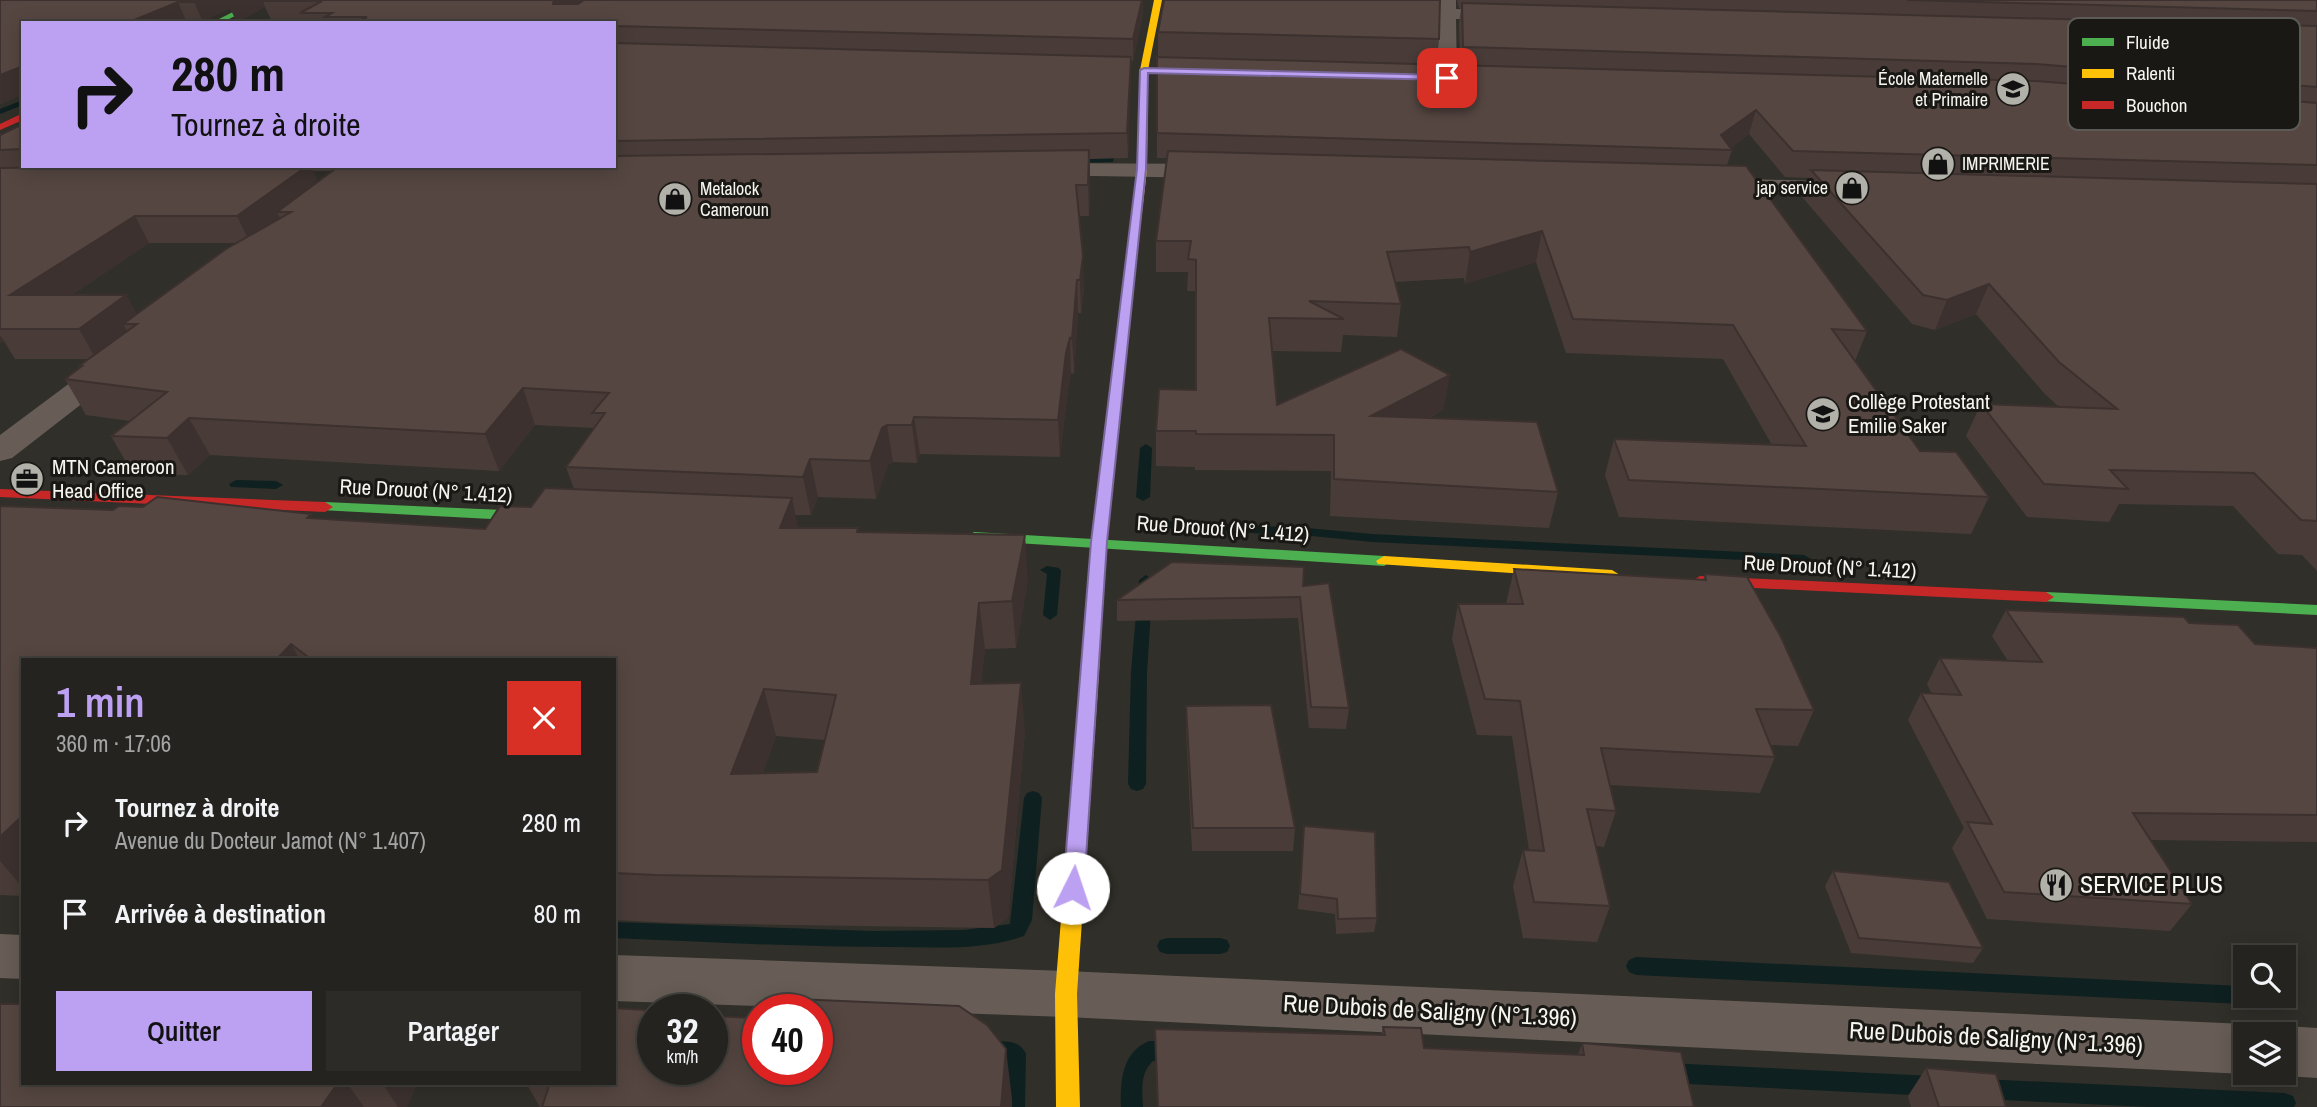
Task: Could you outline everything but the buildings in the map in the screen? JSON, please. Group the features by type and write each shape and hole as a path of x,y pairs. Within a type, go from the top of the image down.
{"street":[{"path":"1069,1107 1066,994 1099,542 1142,169 1144,70 1157,5"},
{"path":"221,21 268,6"},
{"path":"252,21 268,6"},
{"path":"1378,12 1447,7 1530,16"},
{"path":"1447,7 1447,78"},
{"path":"0,127 21,117"},
{"path":"1019,170 1142,169 1240,172"},
{"path":"1687,184 1883,189"},
{"path":"0,451 133,349"},
{"name":"Rue Drouot (N° 1.412)","path":"0,493 556,518"},
{"name":"Rue Drouot (N° 1.412)","path":"960,536 1099,542 1625,576"},
{"name":"Rue Drouot (N° 1.412)","path":"1680,580 2317,610"},
{"path":"0,956 21,957"},
{"name":"Rue Dubois de Saligny (N°1.396)","path":"616,978 1066,994 2233,1048"},
{"path":"2296,1052 2317,1053"}],"waterway":[{"path":"0,112 21,103"},
{"path":"1072,160 1110,160 1113,142"},
{"path":"1143,497 1146,448"},
{"path":"236,484 276,485"},
{"path":"1169,525 1283,531"},
{"path":"1307,532 1372,538 1804,559"},
{"path":"1047,570 1054,571 1050,615"},
{"path":"1137,784 1139,672 1146,580"},
{"path":"616,930 951,939 978,938 1017,930 1022,920 1033,798"},
{"path":"1167,946 1220,946"},
{"path":"1636,966 2233,995"},
{"path":"987,1051 1016,1054 1014,1107"},
{"path":"1132,1107 1133,1076 1142,1056 1149,1051 1171,1051"},
{"path":"1667,1073 1934,1086"},
{"path":"1982,1089 2285,1103"}],"traffic: fast":[{"path":"219,21 263,0"},
{"path":"325,507 546,517"},
{"path":"974,537 1384,561"},
{"path":"2046,597 2317,610"}],"traffic: slow":[{"path":"1133,247 1142,169 1144,70 1158,0"},
{"path":"1384,561 1612,575"},
{"path":"1068,1107 1066,994 1091,657"}],"traffic: jam":[{"path":"0,127 21,117"},
{"path":"1091,657 1099,542 1133,247"},
{"path":"0,493 325,507"},
{"path":"1700,581 2046,597"}],"place":[{"name":"École Maternelle et Primaire","path":"2013,89"},
{"name":"IMPRIMERIE","path":"1938,164"},
{"name":"jap service","path":"1852,188"},
{"name":"Metalock Cameroun","path":"675,199"},
{"name":"Collège Protestant Emilie Saker","path":"1823,414"},
{"name":"MTN Cameroon Head Office","path":"27,479"},
{"name":"SERVICE PLUS","path":"2056,885"}],"route":[{"path":"1073,888 1099,542 1142,169 1144,70 1447,78"}]}
